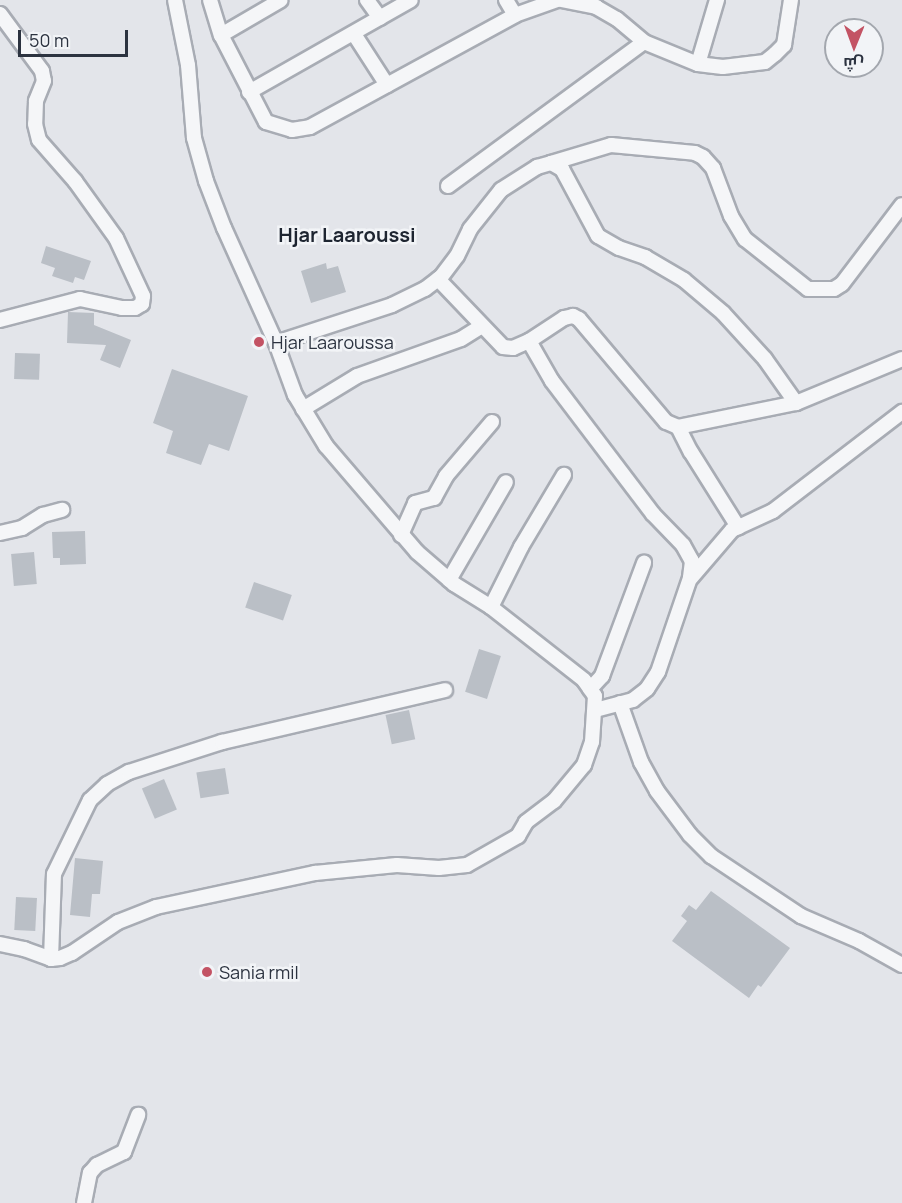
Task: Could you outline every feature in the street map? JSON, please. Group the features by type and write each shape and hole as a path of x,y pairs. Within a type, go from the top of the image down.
{"street":[{"path":"0,944 51,958 66,957 118,922 143,911 302,875 397,865 440,868 467,865 518,836 526,822 571,783 584,765 592,742 595,696 584,680 491,607 449,580 401,535 326,447 295,395 276,343 206,181 194,138 188,65 175,0"},
{"path":"210,0 221,35 266,122 292,130 310,127 515,15 557,0"},
{"path":"221,35 281,0"},
{"path":"367,0 380,18"},
{"path":"249,92 411,0"},
{"path":"506,0 515,15"},
{"path":"561,0 596,7 617,19 645,42 699,64 723,67 765,62 784,45 791,0"},
{"path":"699,64 717,0"},
{"path":"0,15 42,71 44,81 36,101 35,124 39,140 75,181 116,238 143,296 142,304 135,308 122,308 80,299 0,320"},
{"path":"354,33 387,85"},
{"path":"448,186 645,42"},
{"path":"276,343 411,297 438,279 457,256 470,229 501,190 537,167 611,145 689,152 704,157 713,168 731,216 745,239 808,289 834,288 842,284 868,253 902,205"},
{"path":"550,163 562,169 598,236 619,248 645,257 703,295 765,359 796,403"},
{"path":"438,279 506,348 513,348 529,341 564,318 573,316 579,319 666,422 678,427 796,403 902,359"},
{"path":"303,409 357,376 461,339 482,326"},
{"path":"529,341 552,381 572,409 646,505 689,554 692,561 690,578 658,672 646,689 633,700 595,711"},
{"path":"690,578 732,530 773,511 902,412"},
{"path":"401,535 415,503 434,498 446,476 492,422"},
{"path":"678,427 738,527"},
{"path":"491,607 521,548 564,475"},
{"path":"449,580 506,482"},
{"path":"0,533 22,528 43,515 62,510"},
{"path":"590,689 602,676 644,563"},
{"path":"51,958 54,874 90,800 107,784 151,764 222,742 444,690"},
{"path":"620,703 642,762 657,791 690,835 711,856 801,916 859,941 902,965"},
{"path":"84,1203 90,1173 97,1166 124,1152 138,1115"}],"building":[{"path":"46,246 91,261 84,280 75,277 73,283 52,276 55,268 41,263"},
{"path":"326,263 327,269 338,266 346,292 311,303 301,271"},
{"path":"68,312 94,313 94,325 131,340 120,368 100,360 106,345 67,343"},
{"path":"15,353 40,354 39,380 14,379"},
{"path":"172,369 248,396 229,451 209,444 201,465 166,453 173,431 153,423"},
{"path":"85,531 86,564 60,565 60,558 53,558 52,532"},
{"path":"34,552 37,584 14,586 11,554"},
{"path":"254,582 292,595 283,621 245,608"},
{"path":"479,649 501,656 487,699 465,692"},
{"path":"409,710 415,739 392,744 386,715"},
{"path":"225,768 229,794 200,798 196,773"},
{"path":"164,779 177,809 155,819 142,788"},
{"path":"75,858 103,861 100,894 92,894 90,917 70,915"},
{"path":"711,891 790,948 761,987 758,985 749,998 672,941 687,921 681,916 689,905 696,910"},
{"path":"16,897 37,898 35,931 14,930"}],"place":[{"name":"Hjar Laaroussa","path":"259,342"},
{"name":"Sania rmil","path":"207,972"}],"district":[{"name":"Hjar Laaroussi","path":"347,234"}]}
